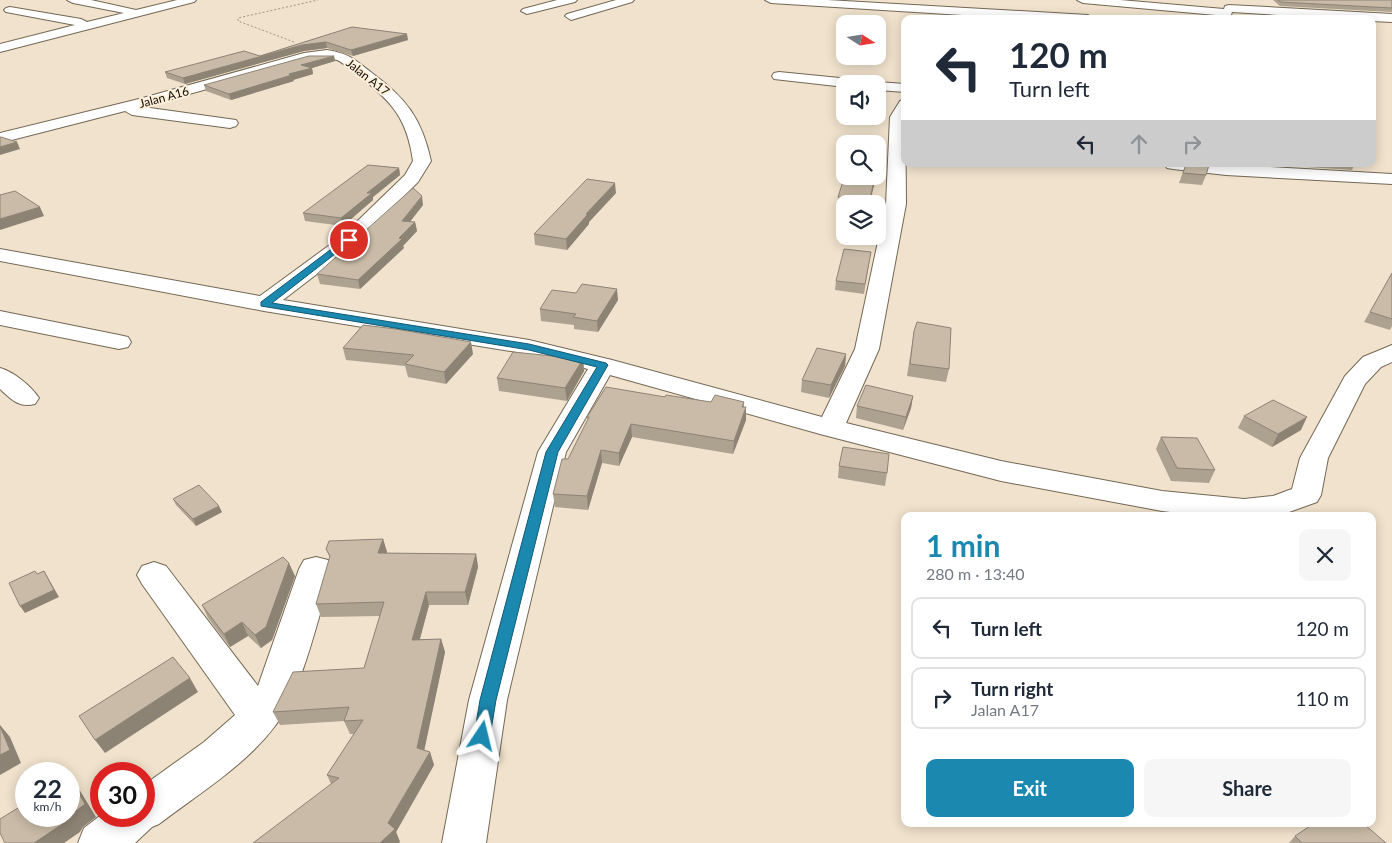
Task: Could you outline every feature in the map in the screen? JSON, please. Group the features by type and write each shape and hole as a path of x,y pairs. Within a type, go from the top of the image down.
{"street":[{"path":"73,0 139,13"},
{"path":"0,48 187,0"},
{"path":"527,11 571,0"},
{"path":"571,16 628,0"},
{"path":"771,0 912,4 1004,15"},
{"path":"1083,0 1146,8 1227,8 1334,15"},
{"path":"1219,0 1227,8"},
{"path":"1266,0 1276,12"},
{"path":"5,11 58,2"},
{"path":"5,11 90,25"},
{"path":"1376,17 1392,18"},
{"path":"0,34 29,40"},
{"name":"Jalan A16","path":"0,138 120,108 309,56 327,54"},
{"name":"Jalan A17","path":"264,304 349,240 412,178 422,161 419,144 407,115 390,93 342,57 327,54"},
{"path":"779,76 836,82"},
{"path":"886,87 901,88"},
{"path":"120,108 230,123"},
{"path":"830,428 867,349 896,204 901,140 898,117 901,111"},
{"path":"1227,167 1392,179"},
{"path":"0,255 264,304 529,347 603,365 830,428 1000,471 1162,501 1244,510 1277,506 1306,494 1314,458 1354,381 1372,362 1392,352"},
{"path":"0,318 118,342"},
{"path":"464,843 488,700 552,452 603,365"},
{"path":"0,376 26,398"},
{"path":"155,802 230,745 259,717 280,681 316,569"},
{"path":"154,575 259,717"},
{"path":"100,843 121,827"}],"path":[{"path":"318,0 238,18 238,20 327,54"}],"building":[{"path":"1278,0 1392,0 1392,8 1281,2"},
{"path":"352,27 407,34 351,50 326,42 302,45 183,78 165,72 244,51 260,56"},
{"path":"309,56 334,56 301,65 312,68 229,94 204,85"},
{"path":"1,137 17,142 0,147"},
{"path":"368,165 399,168 367,193 372,193 341,218 303,213"},
{"path":"1185,167 1208,167 1206,175 1183,173"},
{"path":"587,179 615,183 566,239 534,234"},
{"path":"842,185 873,185 871,195 839,195"},
{"path":"413,188 422,196 402,221 415,222 399,238 402,239 358,280 317,274"},
{"path":"15,191 40,207 0,219 0,195"},
{"path":"844,249 871,252 865,284 836,281"},
{"path":"1392,273 1392,319 1370,312"},
{"path":"582,284 617,289 597,321 573,317 576,314 540,309 552,290 576,293"},
{"path":"917,322 951,328 949,369 910,364"},
{"path":"363,325 471,342 444,372 405,364 414,355 343,348"},
{"path":"817,348 846,354 831,385 802,380"},
{"path":"513,352 583,359 565,388 497,378"},
{"path":"866,385 913,396 906,417 857,406"},
{"path":"606,387 665,397 666,395 711,402 715,395 744,402 742,407 746,407 734,441 631,424 619,453 601,450 587,496 553,494 562,459 568,459 589,417 587,417"},
{"path":"1273,400 1307,417 1278,434 1244,416"},
{"path":"1161,437 1197,438 1215,470 1177,468"},
{"path":"843,447 889,454 887,473 839,466"},
{"path":"199,485 219,506 193,519 173,499"},
{"path":"383,539 378,553 476,554 465,592 426,592 412,640 441,639 417,748 430,752 388,823 395,829 380,843 253,843 339,778 327,775 363,720 344,721 349,707 273,712 293,672 364,668 384,602 316,604 330,556 326,549 329,541"},
{"path":"283,557 289,563 266,627 255,635 242,622 224,634 202,605"},
{"path":"35,571 37,574 44,571 54,590 20,606 9,583"},
{"path":"173,657 190,678 95,740 79,716"},
{"path":"0,726 10,750 0,755"},
{"path":"80,795 85,804 80,808"},
{"path":"15,810 15,827 58,827 34,843 5,843 0,833 0,819"},
{"path":"1308,827 1367,827 1386,843 1302,843 1295,836"}],"route":[{"path":"349,240 264,304 529,347 603,365 552,452 488,700 482,736"}]}
